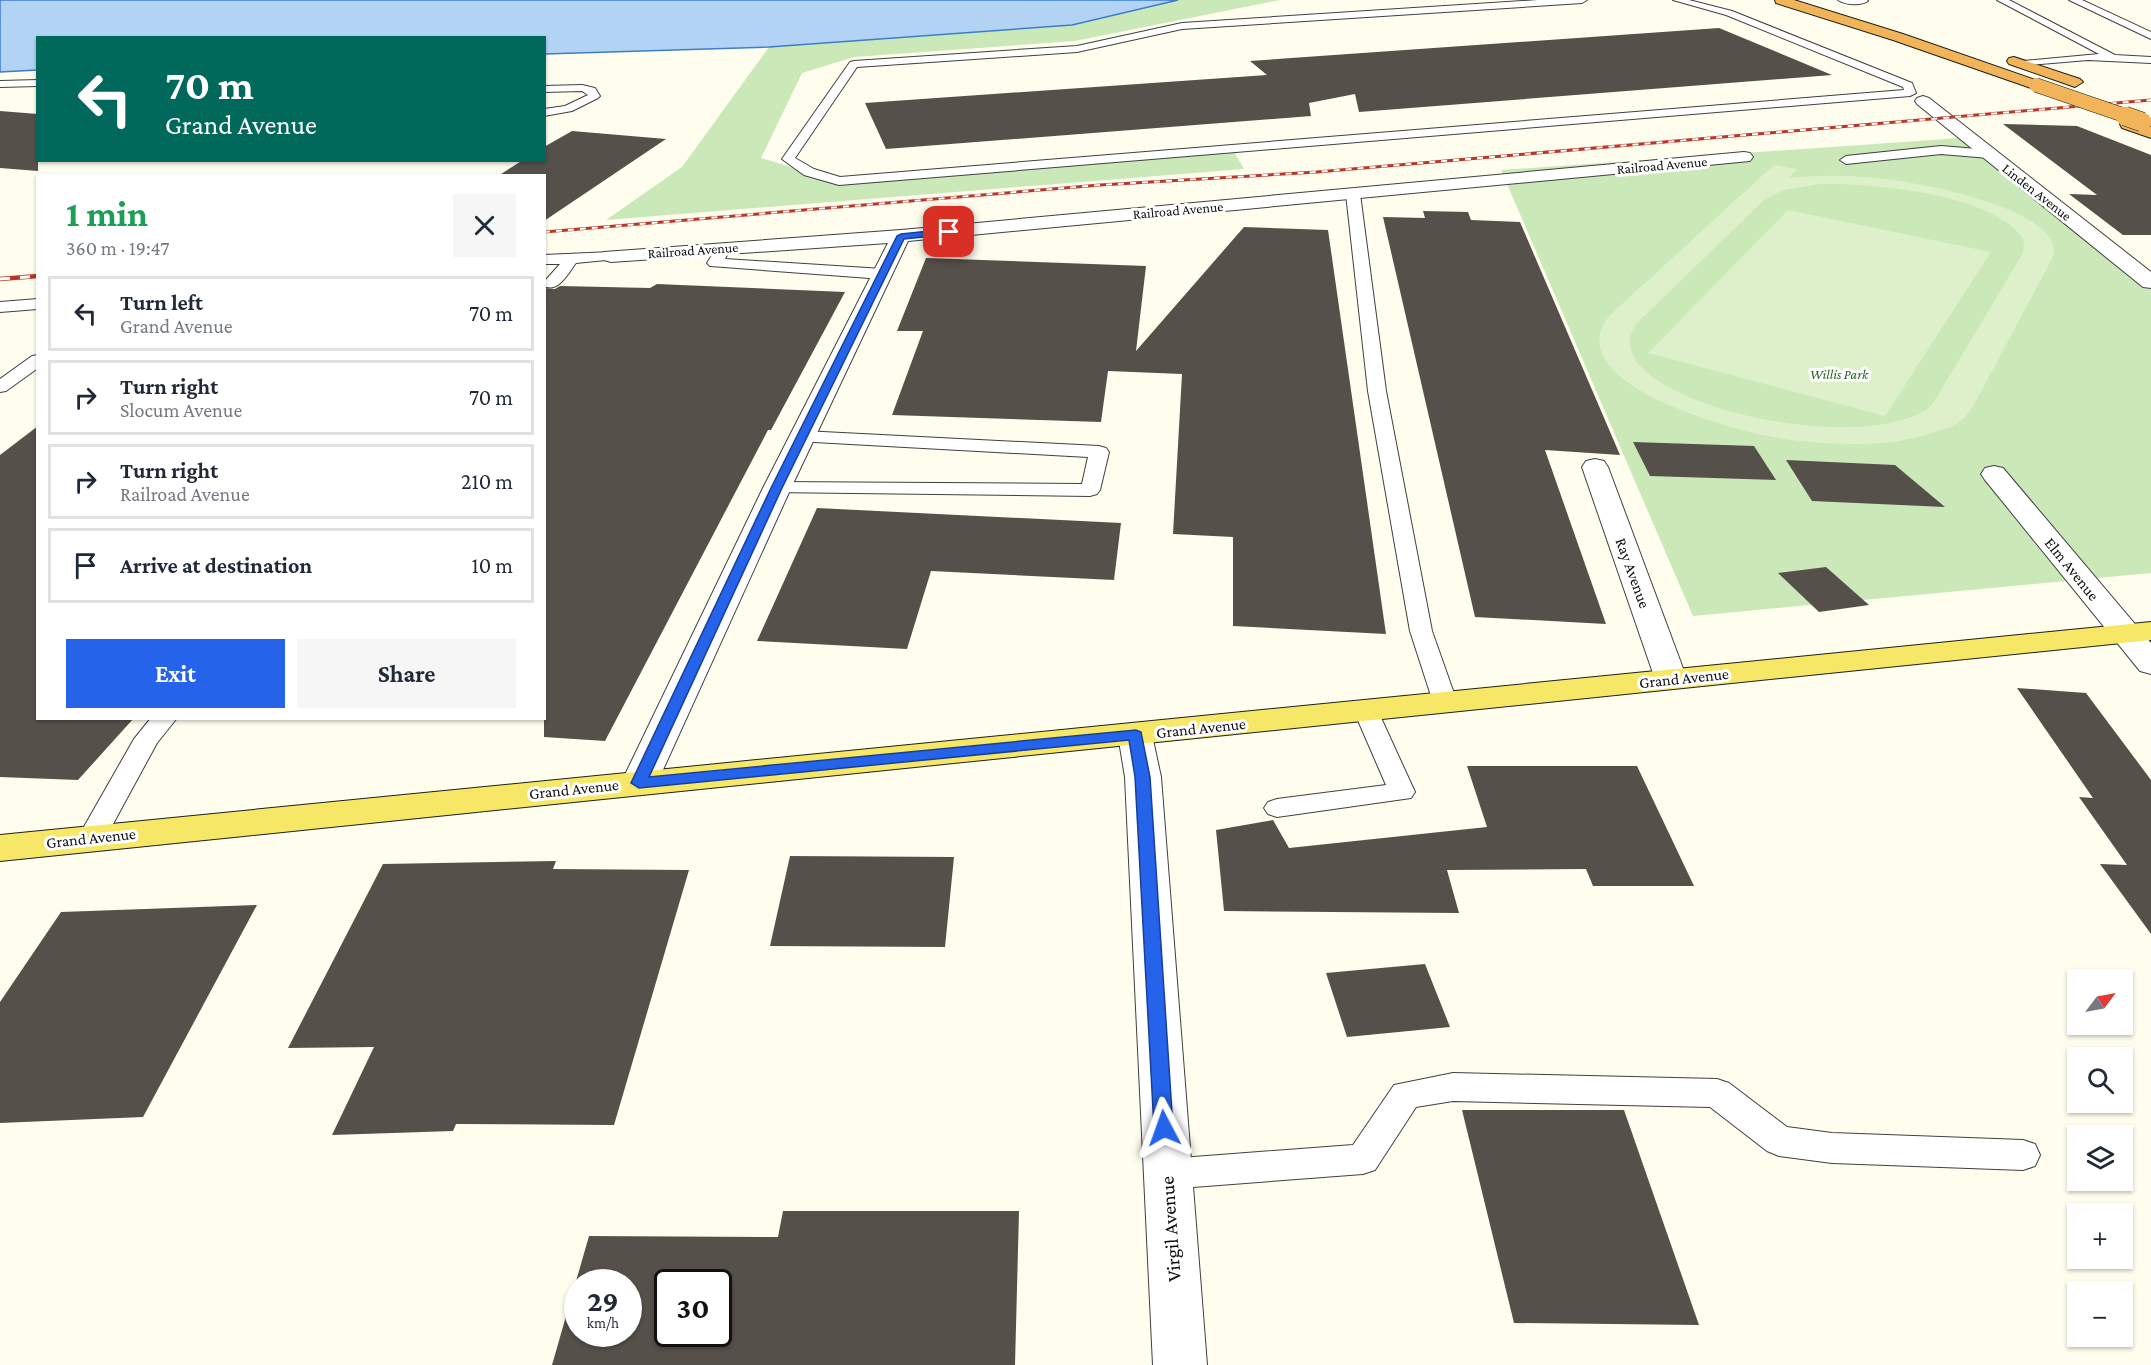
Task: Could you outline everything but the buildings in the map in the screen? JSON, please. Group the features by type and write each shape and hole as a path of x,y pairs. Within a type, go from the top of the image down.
{"highway":[{"path":"1781,0 1924,46 2145,123"},
{"path":"1824,0 1937,35"},
{"path":"2000,56 2080,84 2145,123"}],"main road":[{"name":"Grand Avenue","path":"0,848 2138,632"}],"street":[{"name":"Linden Avenue","path":"1923,101 2151,282"},
{"name":"Railroad Avenue","path":"611,256 901,236 1744,157"},
{"path":"639,783 777,488 901,236"},
{"name":"Ray Avenue","path":"1595,467 1671,679"},
{"name":"Elm Avenue","path":"1994,474 2138,632 2151,664"},
{"name":"Virgil Avenue","path":"1136,735 1143,777 1180,1365"}],"lane":[{"path":"1386,13 1460,0"},
{"path":"1582,0 1182,26 1077,49 854,64 788,159 809,172 839,181 1910,93 1908,85 1730,13 1678,0"},
{"path":"1844,0 1863,2"},
{"path":"2002,0 2065,32 2101,46 2116,49 2115,46"},
{"path":"2074,0 2151,36"},
{"path":"2101,46 2114,58"},
{"path":"2023,64 2088,57 2151,60"},
{"path":"0,84 36,83"},
{"path":"546,89 582,88 591,90 594,96 568,109 546,113"},
{"path":"1846,160 1941,150 1989,154"},
{"path":"1353,194 1377,391 1421,631 1445,702"},
{"path":"723,249 715,263 883,274"},
{"path":"546,260 611,256"},
{"path":"551,284 572,258"},
{"path":"0,307 36,304"},
{"path":"0,387 36,361"},
{"path":"777,488 1090,489 1099,452 802,437"},
{"path":"1277,808 1402,792 1365,709"},
{"path":"91,839 147,739 163,720"},
{"path":"1167,1174 1363,1159 1389,1117 1406,1095 1453,1087 1717,1093 1779,1142 1832,1148 2022,1155"}],"green space":[{"path":"1178,0 1280,0 1075,41 854,57 802,73 761,158 839,181 1232,148 1244,169 606,220 682,167 769,47 1072,25"},
{"name":"Willis Park","path":"1975,137 2151,280 2151,573 1693,616 1501,170"},
{"path":"1774,165 1797,169 1789,178 1854,176 1894,180 1950,191 1981,200 2010,210 2034,223 2050,238 2054,255 1967,415 1944,429 1897,441 1844,444 1791,440 1736,428 1699,417 1662,402 1630,384 1608,363 1599,340 1610,315","holes":["1820,184 1899,189 1960,201 1987,211 2009,224 2024,240 2023,253 1932,405 1898,421 1849,427 1794,424 1738,414 1688,397 1650,375 1631,350 1637,323 1765,199 1784,190"]},
{"path":"1788,210 1991,252 1885,416 1648,353"}],"water":[{"path":"0,0 1178,0 1072,25 769,47 546,54 546,36 36,36 36,70 0,72"}],"railway":[{"path":"546,232 1100,185 1317,172 2151,100"},
{"path":"0,279 36,276"}],"route":[{"path":"949,232 901,236 777,488 639,783 1136,735 1143,777 1164,1128"}]}
